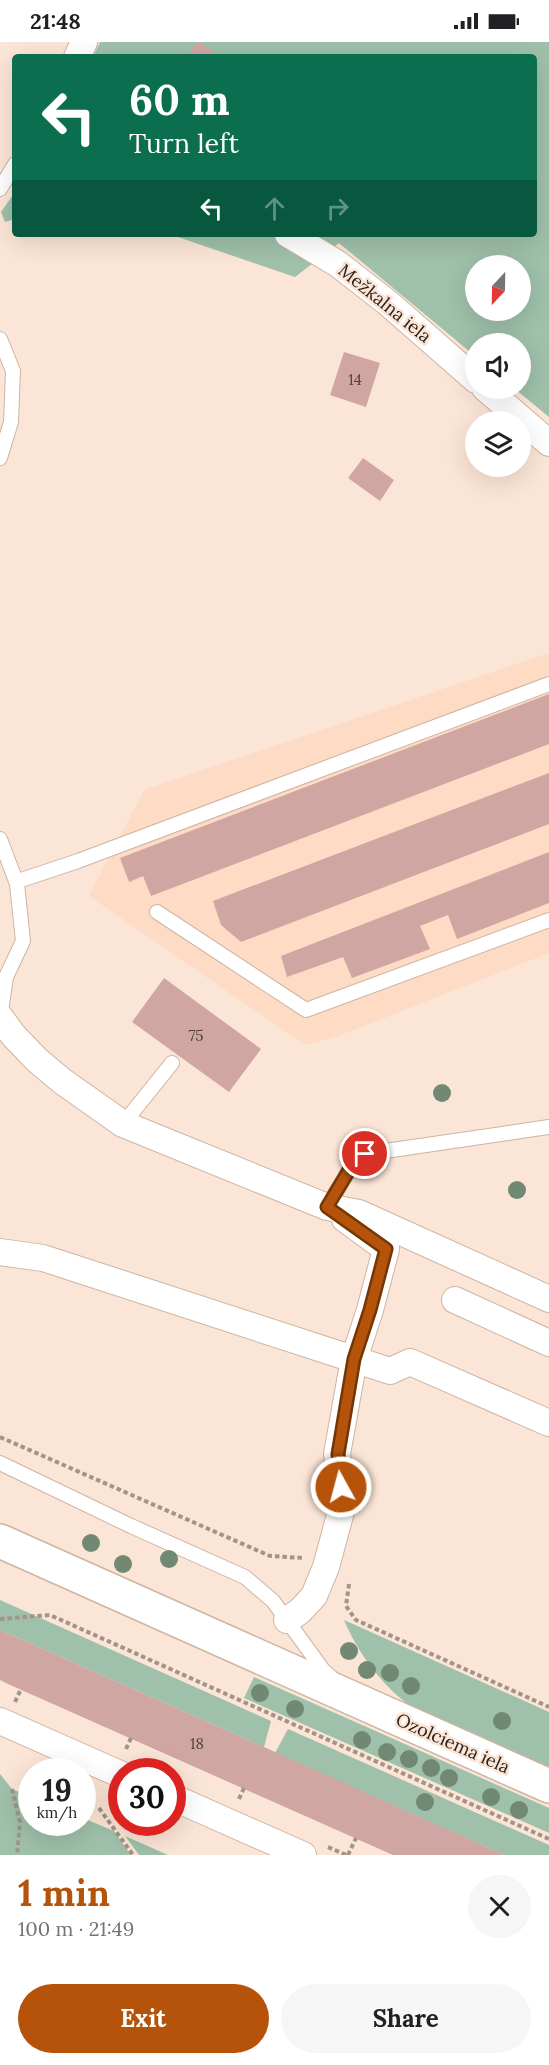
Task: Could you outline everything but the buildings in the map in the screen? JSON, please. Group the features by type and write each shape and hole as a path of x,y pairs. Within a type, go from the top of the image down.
{"street":[{"name":"Mežkalna iela","path":"293,237 338,264 379,296 465,370"},
{"path":"499,399 549,443"},
{"path":"0,1018 21,1043 62,1081 123,1124 327,1207 359,1214 549,1299"},
{"path":"287,1620 300,1611 314,1596 326,1567 343,1504 338,1454 354,1359 386,1249 327,1207"},
{"path":"0,1252 43,1258 390,1371 410,1362 549,1423"},
{"path":"455,1300 549,1342"},
{"name":"Ozolciema iela","path":"0,1541 549,1786"},
{"path":"0,1721 108,1769"},
{"path":"186,1803 303,1855"}],"lane":[{"path":"0,189 12,169"},
{"path":"0,339 13,371 11,422 0,458"},
{"path":"17,884 21,880 78,861 549,684"},
{"path":"0,839 17,884 23,941 6,977 0,1018"},
{"path":"157,912 306,1010 549,920"},
{"path":"123,1124 172,1063"},
{"path":"327,1207 348,1172 365,1154 549,1127"},
{"path":"0,1463 131,1526 245,1577 273,1601 323,1670 357,1700"}],"path":[{"path":"0,1437 270,1556 304,1558 349,1578 346,1606 356,1620 549,1707"},
{"path":"0,1619 50,1615 549,1839"},
{"path":"12,1789 20,1822 17,1855"},
{"path":"99,1808 133,1855"},
{"path":"348,1855 356,1838"}],"shaded area":[{"path":"549,653 549,953 338,1036 305,1045 89,896 144,790"}],"green space":[{"path":"100,42 549,42 549,417 527,399 531,399 531,333 465,333 465,348 339,243 295,277 178,237 537,237 537,54 94,54"},
{"path":"12,196 12,220 5,222 1,212"},
{"path":"0,1600 271,1721 264,1747 0,1630"},
{"path":"344,1620 549,1712 549,1771 410,1706 389,1688 371,1667"},
{"path":"254,1677 549,1808 549,1833 244,1698"},
{"path":"288,1729 549,1845 549,1855 504,1855 275,1753"},
{"path":"0,1774 12,1789 18,1792 18,1836 96,1836 96,1823 108,1828 108,1836 118,1836 131,1855 0,1855"},
{"path":"125,1836 168,1855 139,1855"}],"route":[{"path":"341,1487 338,1454 354,1359 386,1249 327,1207 348,1172 365,1154"}]}
